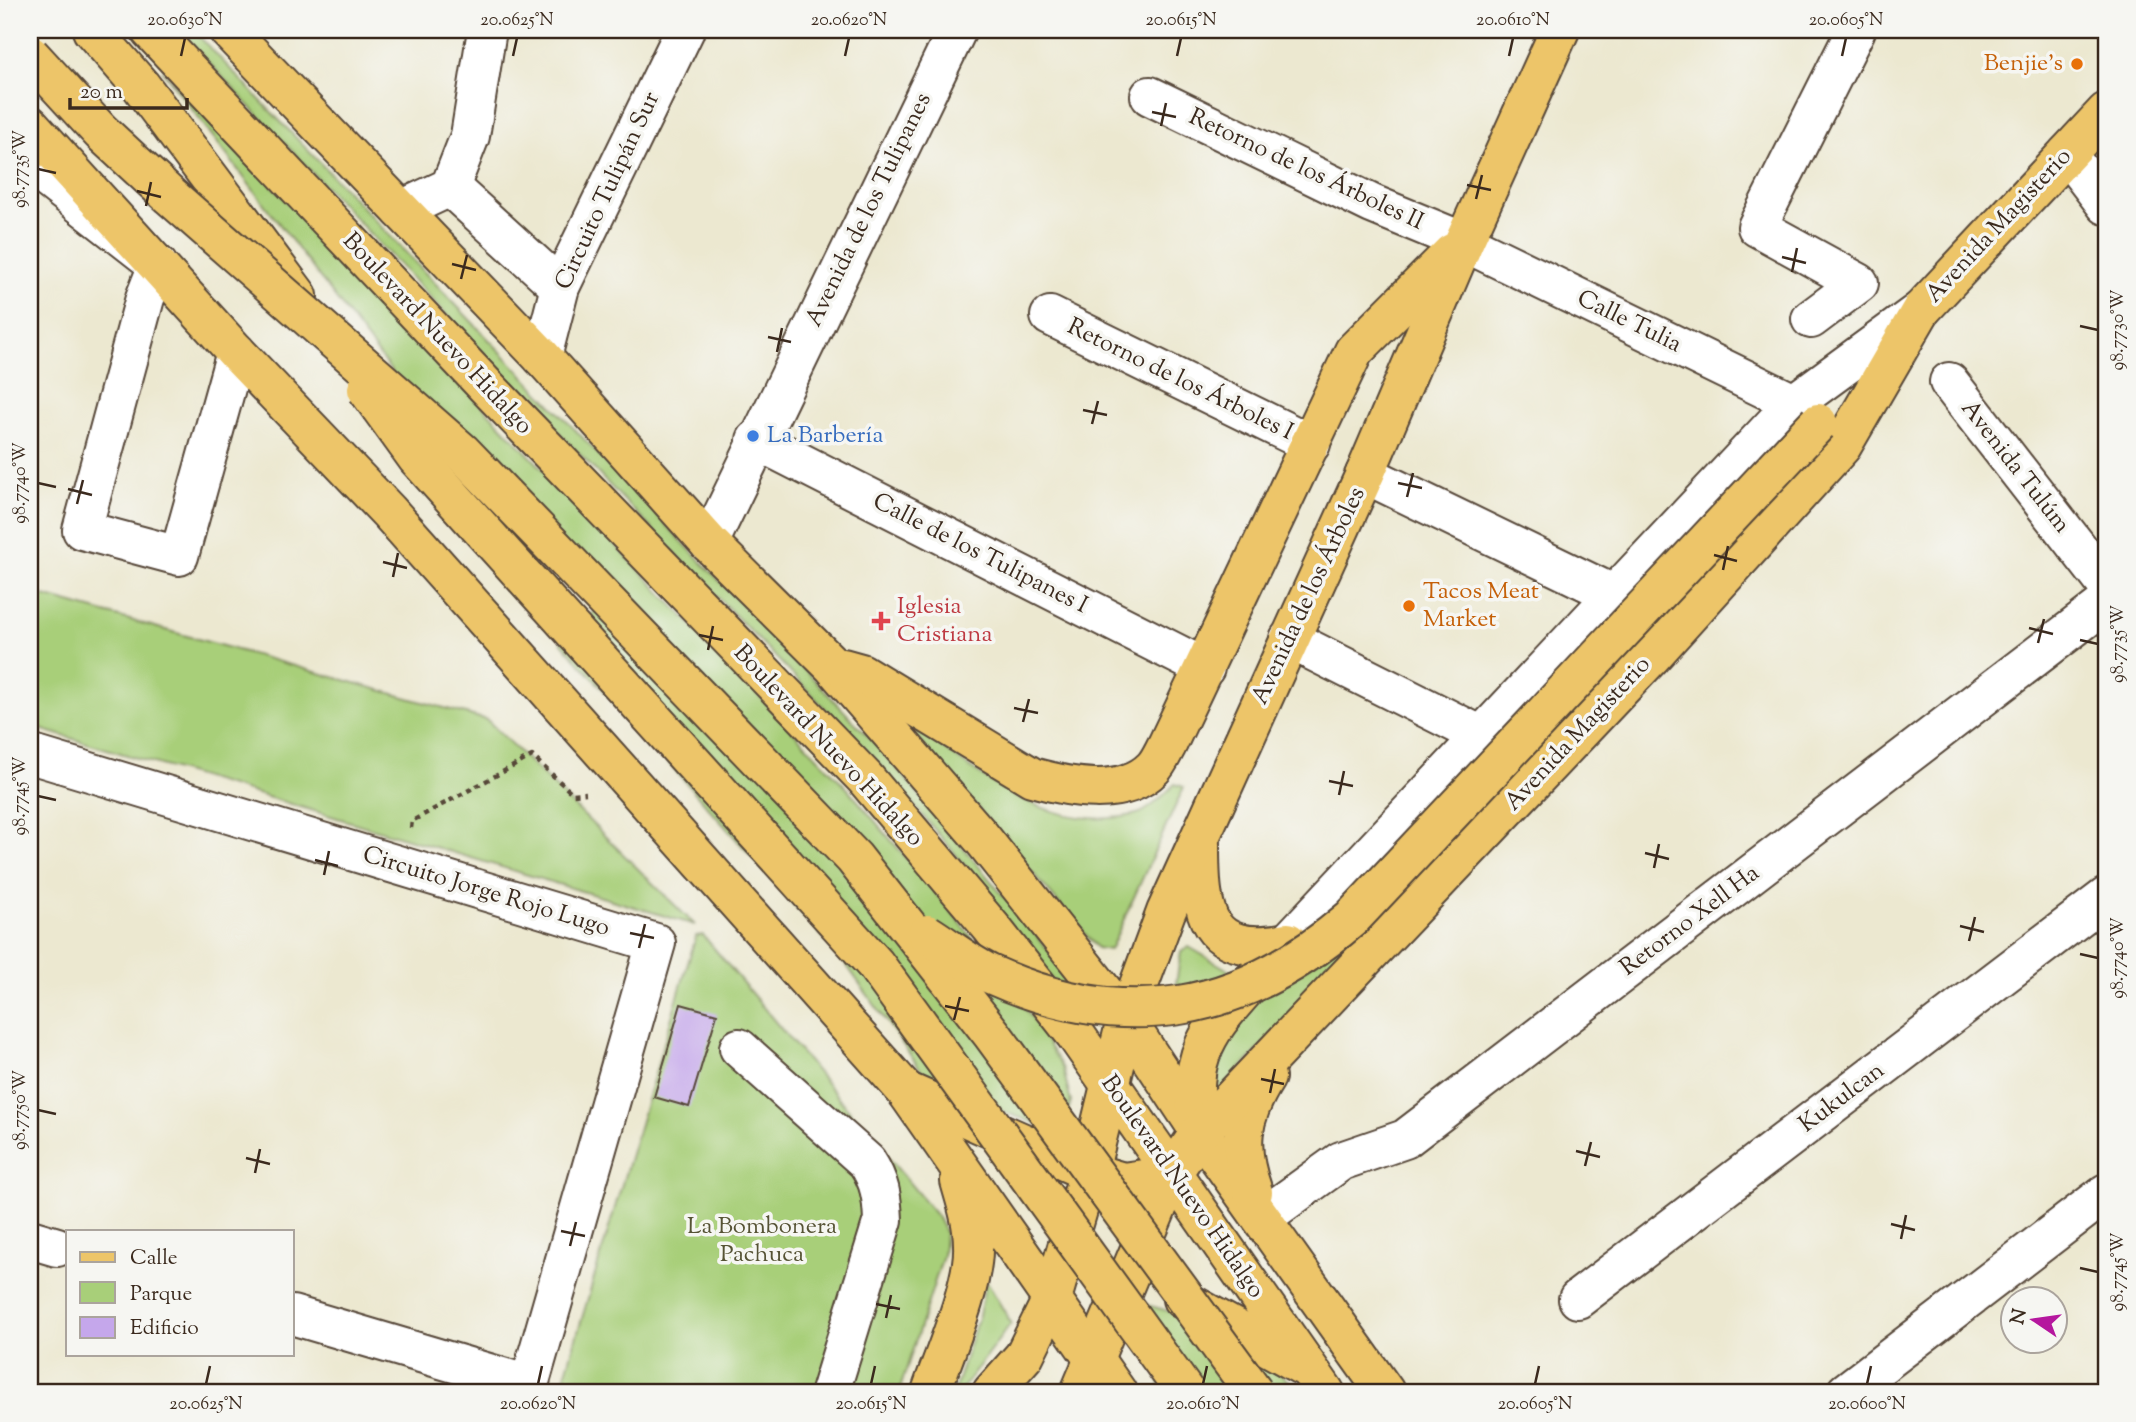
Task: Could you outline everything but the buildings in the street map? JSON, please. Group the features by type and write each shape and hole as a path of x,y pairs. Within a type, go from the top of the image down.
{"main road":[{"path":"92,30 141,86 417,458 875,964 1185,1392"},
{"name":"Boulevard Nuevo Hidalgo","path":"150,30 495,395 865,778 991,927 1075,1034 1317,1381"},
{"name":"Avenida de los Árboles","path":"992,1392 1024,1356 1052,1299 1089,1172 1126,1020 1200,830 1365,474 1464,242 1560,30"},
{"path":"235,33 542,357 709,542 833,666 981,837 1126,1020 1200,1132 1385,1392"},
{"path":"30,55 101,132 170,196 463,452 854,858 992,1034 1254,1392"},
{"name":"Avenida Magisterio","path":"1087,1376 1171,1175 1200,1132 1651,657 1842,446 1921,310 2106,112"},
{"path":"30,125 236,352 389,512 906,1091 1052,1299 1087,1376 1117,1392"},
{"path":"833,666 861,673 1032,777 1061,785 1090,787 1127,783 1138,779 1154,768 1205,668 1354,351 1464,242"},
{"path":"902,917 987,973 1065,1002 1098,1008 1146,1011 1185,1004 1264,980 1303,958 1352,918 1806,413 1921,310"},
{"path":"1200,830 1200,894 1208,918 1222,935 1241,946 1261,947 1287,942"},
{"path":"1200,1132 1194,1081 1210,1028 1287,942"},
{"path":"1262,1218 1246,1173 1241,1142 1248,1110 1289,1040"},
{"path":"906,1091 1089,1172 1122,1182 1171,1175 1333,1318"},
{"path":"931,1392 966,1287 974,1248 969,1210 953,1159"},
{"path":"1052,1299 1073,1282 1091,1275 1109,1272 1129,1274 1157,1284 1317,1381"}],"street":[{"path":"401,210 450,187 470,136 487,30"},
{"name":"Circuito Tulipán Sur","path":"542,357 560,287 685,30"},
{"name":"Avenida de los Tulipanes","path":"709,542 756,440 957,30"},
{"path":"1811,318 1859,283 1757,227 1856,30"},
{"name":"Retorno de los Árboles II","path":"1150,96 1372,204 1464,242"},
{"path":"2067,154 2106,205"},
{"path":"30,165 158,265 141,310 82,530 179,556 236,352"},
{"path":"450,187 560,287"},
{"name":"Calle Tulia","path":"1464,242 1806,413"},
{"name":"Retorno de los Árboles I","path":"1050,316 1311,444"},
{"name":"Avenida Tulúm","path":"1949,383 2106,584"},
{"path":"1287,942 1615,595 1806,413"},
{"name":"Calle de los Tulipanes I","path":"756,440 1205,668"},
{"path":"1365,474 1615,595"},
{"name":"Retorno Xell Ha","path":"1262,1218 1341,1161 1405,1139 2106,603"},
{"path":"1289,639 1482,736"},
{"name":"Circuito Jorge Rojo Lugo","path":"30,754 656,943 528,1389"},
{"name":"Kukulcan","path":"1578,1299 2106,897"},
{"path":"739,1048 867,1162 878,1178 883,1194 883,1220 830,1392"},
{"path":"1846,1392 2106,1193"},
{"path":"294,1316 528,1389"}],"path":[{"path":"401,866 412,821 532,756 573,794 591,792"}],"green space":[{"path":"178,30 193,30 886,755 1074,981 1063,995 963,863 877,762 504,376"},
{"path":"162,70 847,788 956,917 1033,1019 1063,1069 1071,1102 1065,1119 1038,1124 948,1092 928,1080 840,956 561,642 597,609 462,464"},
{"path":"30,592 487,720 695,925 30,726"},
{"path":"897,714 996,785 1051,811 1081,817 1130,816 1151,807 1175,784 1184,787 1110,950 1097,948"},
{"path":"1430,870 1217,1093 1205,1074 1239,1012"},
{"name":"La Bombonera Pachuca","path":"703,935 937,1216 945,1232 943,1256 899,1392 560,1392 696,936"},
{"path":"1189,947 1230,971 1171,1016 1181,952"},
{"path":"986,1280 1011,1323 960,1392 954,1392 979,1315"},
{"path":"1138,1304 1178,1315 1224,1337 1268,1364 1300,1392 1162,1392"}],"place":[{"name":"Benjie's","path":"2077,64"},
{"name":"La Barbería","path":"753,436"},
{"name":"Tacos Meat Market","path":"1409,606"},
{"name":"Iglesia Cristiana","path":"881,621"}]}
